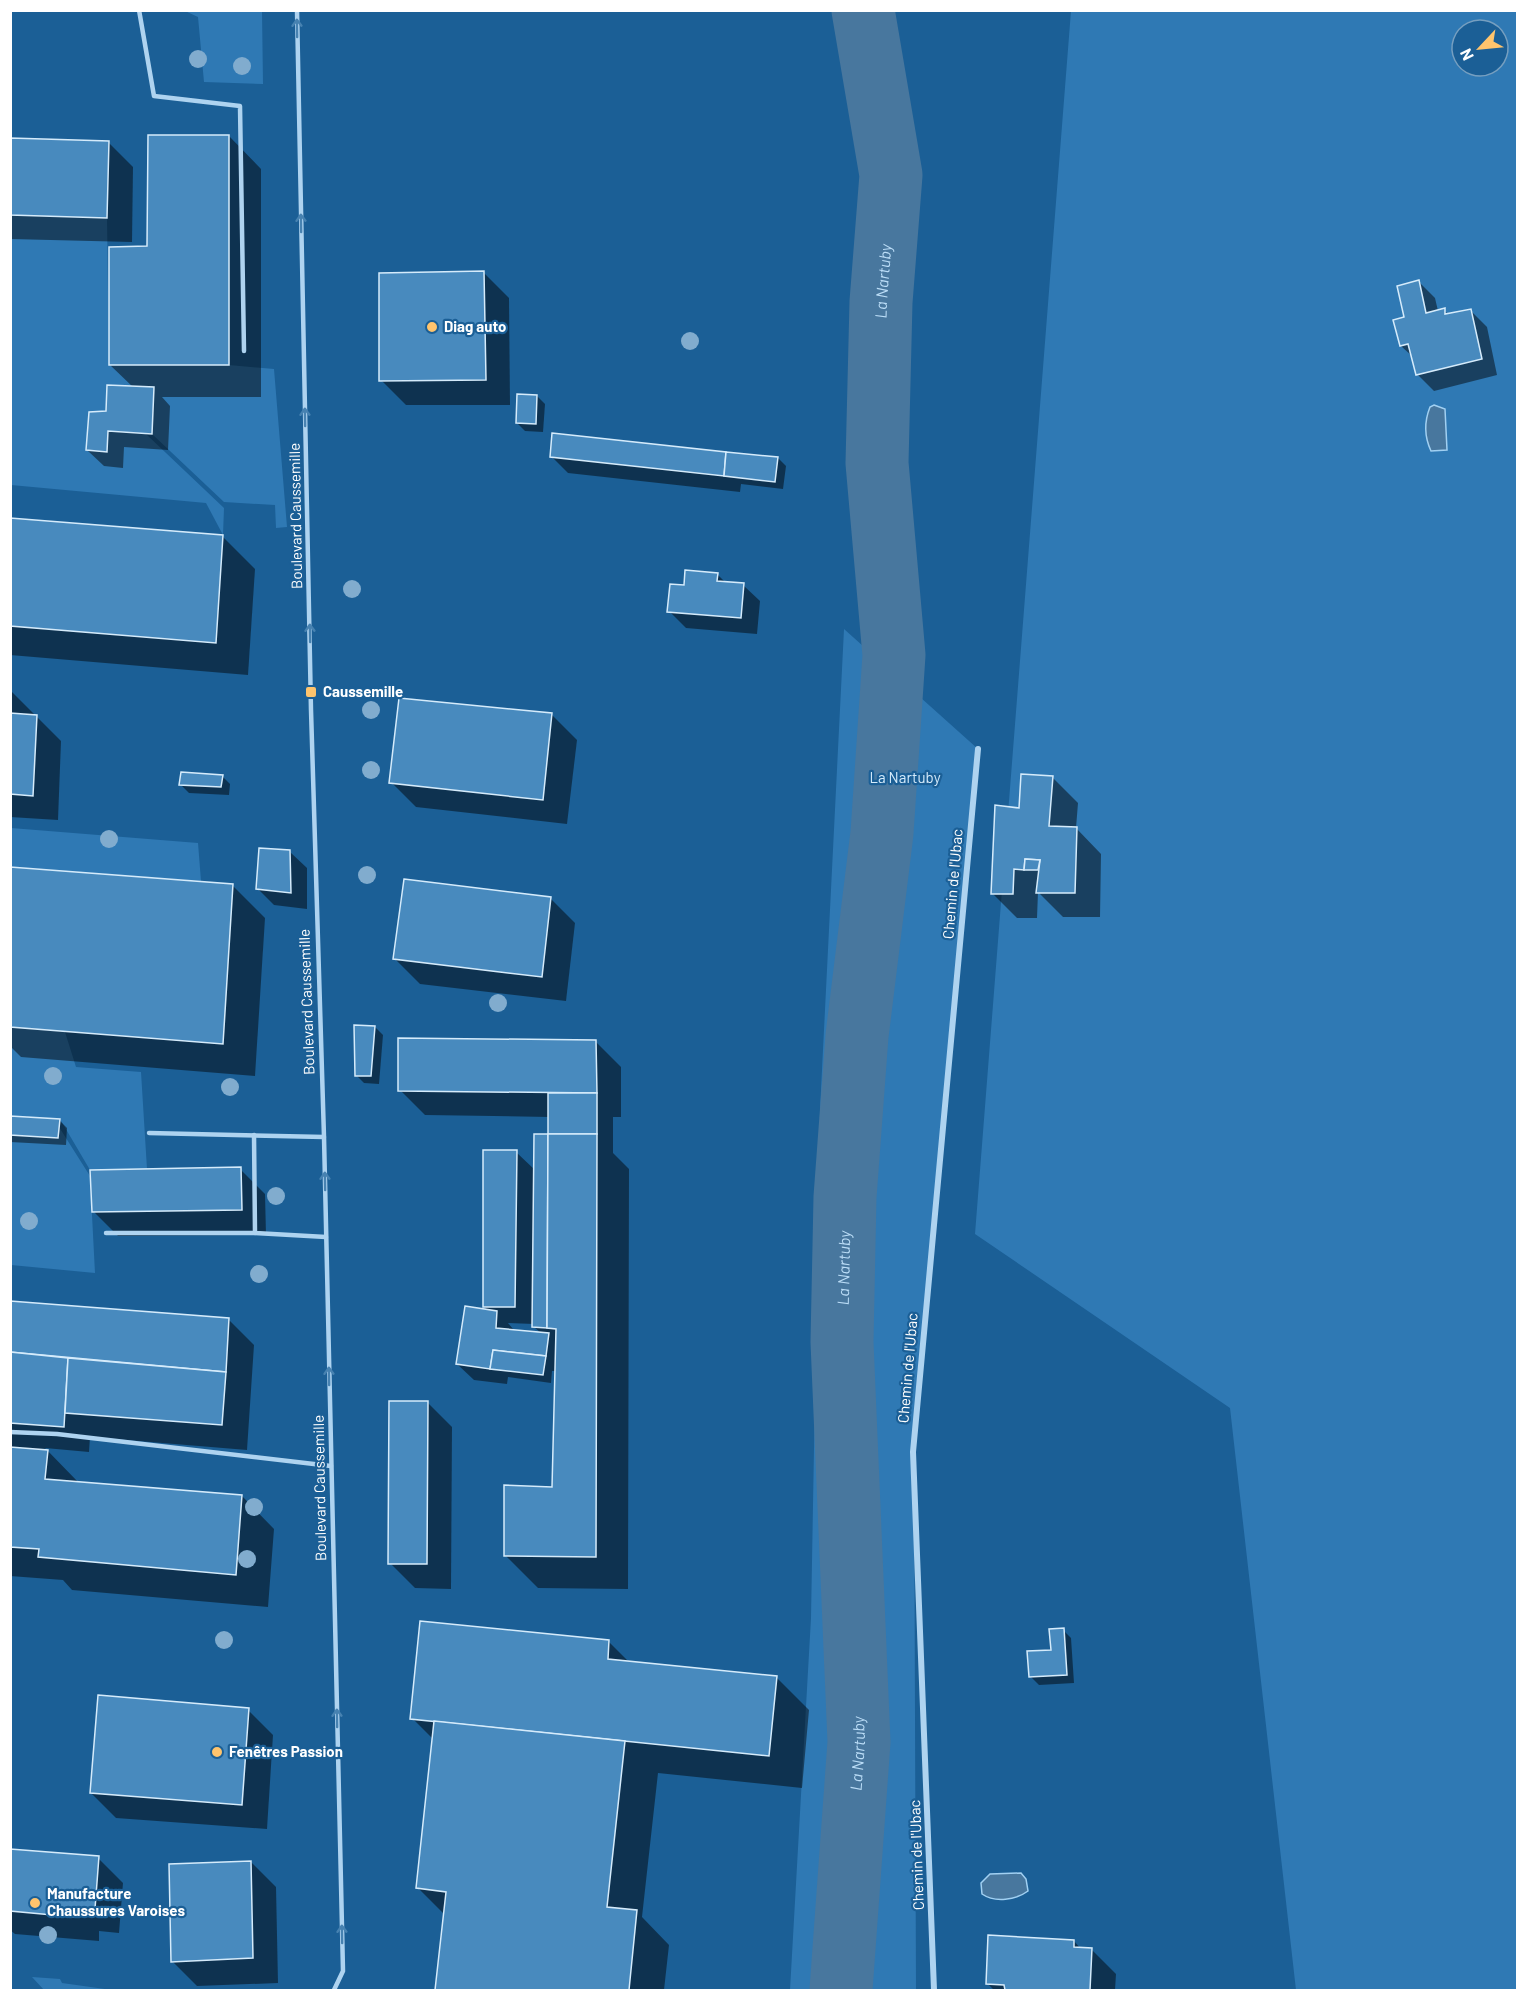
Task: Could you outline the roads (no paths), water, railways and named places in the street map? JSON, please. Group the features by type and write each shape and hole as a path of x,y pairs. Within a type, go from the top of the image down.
{"street":[{"name":"Chemin de l'Ubac","path":"934,1990 913,1452 978,749"}],"lane":[{"path":"139,10 154,96 240,106 244,351"},
{"name":"Boulevard Caussemille","path":"297,10 312,746 324,1137 343,1971 334,1990"},
{"path":"149,1133 324,1137"},
{"path":"254,1136 255,1233"},
{"path":"106,1233 255,1233 326,1237"},
{"path":"10,1432 57,1434 331,1466"}],"waterway":[{"name":"La Nartuby","path":"841,1990 859,1742 842,1342 845,1197 857,1036 882,833 894,655 877,463 881,302 891,175 863,10"}],"place":[{"name":"Diag auto","path":"432,327"},
{"name":"Caussemille","path":"311,692"},
{"name":"Fenêtres Passion","path":"217,1752"},
{"name":"Manufacture Chaussures Varoises","path":"35,1903"}]}
